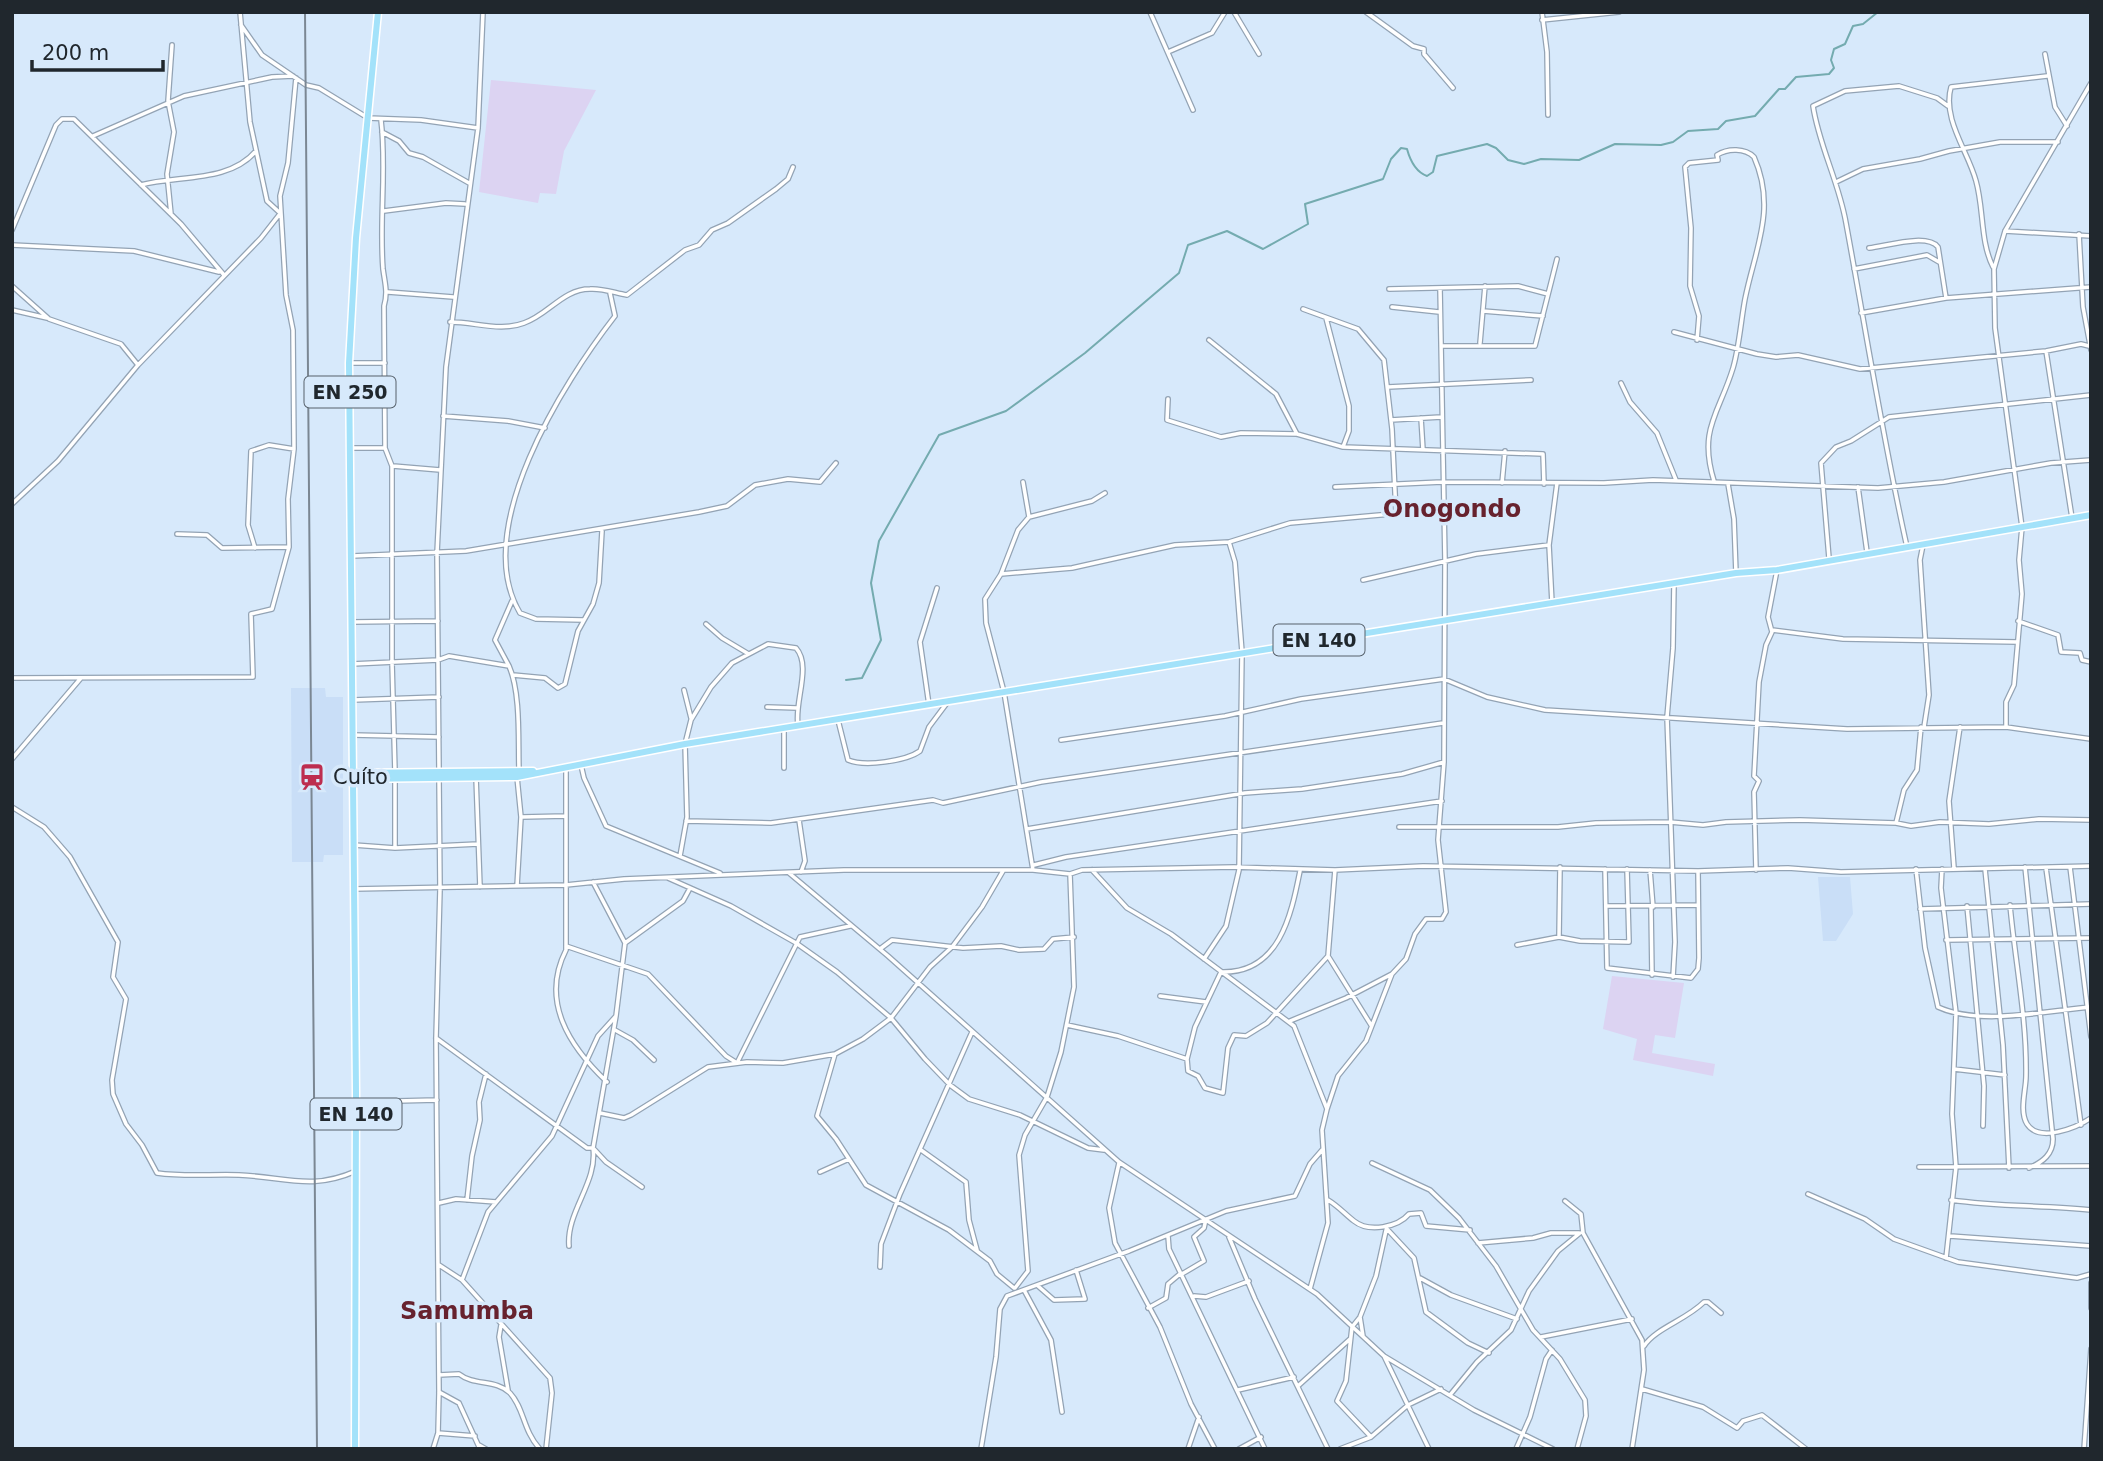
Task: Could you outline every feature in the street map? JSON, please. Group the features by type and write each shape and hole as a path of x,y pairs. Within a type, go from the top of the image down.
{"main road":[{"name":"EN 250","path":"353,776 349,363 356,238 378,12"},
{"name":"EN 140","path":"355,1449 353,776 518,774 549,771 685,744 1736,573 1777,570 1829,558 1923,545 2091,515"}],"street":[{"path":"240,12 244,82 256,151 267,201 280,213"},
{"path":"433,1449 438,1433 439,1392 436,1038 440,889 437,553 450,322 478,128 483,12"},
{"path":"1150,12 1192,110"},
{"path":"1166,51 1173,51 1212,33 1225,12"},
{"path":"1234,12 1259,54"},
{"path":"1366,12 1413,46 1424,49 1424,54 1453,88"},
{"path":"1542,12 1548,115"},
{"path":"1542,20 1619,12"},
{"path":"241,25 255,48 306,85 326,92 368,118 433,121 478,128"},
{"path":"172,45 168,101 174,132 168,180 172,214"},
{"path":"2045,54 2047,76 2055,107 2067,126"},
{"path":"1994,269 1984,232 1977,183 1948,106 1951,87 2047,76"},
{"path":"93,135 168,101 244,82 295,77"},
{"path":"12,678 253,677 251,614 272,609 289,547 288,499 294,449 293,330 286,295 280,213 295,77"},
{"path":"2006,727 2006,702 2014,685 2022,594 2019,560 2022,527 2003,403 1993,295 1994,269 2005,231 2031,182 2058,142 2091,83"},
{"path":"1907,547 1836,182 1819,139 1813,106 1845,91 1899,86 1937,98 1948,106"},
{"path":"12,230 41,154 56,125 62,119 74,119 172,214 224,275"},
{"path":"380,120 384,211 383,270 388,292 384,306 385,448 392,466 394,555 392,662 395,697 395,848"},
{"path":"382,132 399,142 409,153 423,157 470,183"},
{"path":"1836,182 1877,165 1920,159 1965,148 2000,142 2058,142"},
{"path":"140,185 224,171 242,164 256,151"},
{"path":"1697,340 1699,316 1690,296 1691,228 1685,167 1689,163 1718,160 1717,155 1722,152 1744,151 1754,157 1758,164 1765,204 1761,246 1747,289 1734,366 1709,426 1709,456 1714,481"},
{"path":"450,322 474,322 497,328 525,323 542,316 572,293 592,289 627,295 685,250 701,243 712,230 728,223 776,189 788,179 793,167"},
{"path":"384,211 446,203 466,204"},
{"path":"12,504 58,461 138,365 280,213"},
{"path":"2005,231 2089,236"},
{"path":"2079,234 2090,348"},
{"path":"2080,242 2089,236"},
{"path":"1869,248 1922,239 1932,241 1938,247 1946,298"},
{"path":"12,245 134,251 213,268 224,275"},
{"path":"1854,269 1922,255 1931,255 1940,262"},
{"path":"1441,346 1480,343 1535,346 1557,259"},
{"path":"12,286 49,318"},
{"path":"1480,343 1485,286"},
{"path":"1388,289 1518,286 1548,294"},
{"path":"1861,313 1946,298 2091,287"},
{"path":"1290,1021 1392,974 1406,959 1415,934 1426,919 1439,920 1445,916 1438,840 1444,762 1442,621 1445,561 1440,288"},
{"path":"388,292 453,297"},
{"path":"583,620 529,617 520,613 508,588 505,546 511,505 561,392 615,316 610,293"},
{"path":"1392,307 1439,312"},
{"path":"1303,309 1358,329 1384,360 1391,420 1396,513"},
{"path":"12,310 49,318 121,344 138,365"},
{"path":"1483,311 1543,316"},
{"path":"1325,318 1349,406 1349,431 1343,447"},
{"path":"1674,332 1697,340 1776,357 1798,355 1843,367 1872,368 2046,351 2081,344 2090,348"},
{"path":"1209,340 1276,394 1297,434"},
{"path":"2046,351 2072,518"},
{"path":"349,363 385,363"},
{"path":"1388,387 1531,380"},
{"path":"1621,383 1630,402 1657,433 1676,480"},
{"path":"1829,558 1821,463 1836,447 1851,441 1889,417 2091,395"},
{"path":"1168,399 1167,420 1221,437 1241,433 1297,434 1343,447 1543,454 1544,484"},
{"path":"443,416 508,421 545,428"},
{"path":"1391,420 1441,417"},
{"path":"1421,418 1423,450"},
{"path":"255,548 248,524 251,504 248,469 251,451 269,445 294,449"},
{"path":"351,448 385,448"},
{"path":"1502,483 1505,451"},
{"path":"1335,487 1442,482 1544,484 1676,480 1728,484 1894,487 2091,460"},
{"path":"351,556 437,553 602,531 727,506 755,485 788,478 820,482 836,463"},
{"path":"392,466 440,470"},
{"path":"1023,482 1029,517"},
{"path":"1552,603 1549,545 1557,483"},
{"path":"1728,484 1734,519 1736,573"},
{"path":"1858,487 1867,552"},
{"path":"1033,867 1004,692 984,608 989,589 1001,573 1010,544 1029,517 1092,501 1105,493"},
{"path":"1001,573 1072,568 1175,545 1230,542 1290,523 1348,520 1396,513 1443,513"},
{"path":"513,675 545,678 555,687 562,687 583,620 593,604 599,583 602,531"},
{"path":"177,534 207,535 222,548 289,547"},
{"path":"1204,959 1226,926 1239,870 1242,652 1235,562 1230,542"},
{"path":"1363,580 1445,561 1522,547 1549,545"},
{"path":"1896,823 1904,790 1917,770 1929,695 1920,560 1923,545"},
{"path":"1756,870 1754,792 1759,781 1754,776 1760,675 1772,629 1768,617 1777,570"},
{"path":"1673,977 1674,906 1667,718 1673,648 1674,583"},
{"path":"929,705 920,642 937,588"},
{"path":"512,601 503,615 495,640 513,675 521,817 517,886"},
{"path":"352,622 438,621"},
{"path":"2018,621 2058,635 2061,652 2080,653 2082,660 2091,663"},
{"path":"706,624 722,638 747,653"},
{"path":"1772,629 1843,639 2017,642"},
{"path":"680,856 689,821 685,744 691,720 725,670 747,653 773,643 796,648 803,660 797,708 798,726"},
{"path":"352,664 438,660 449,656 509,666"},
{"path":"12,759 81,678"},
{"path":"1060,740 1242,712 1301,699 1444,679 1514,705 1667,718 1757,722 1786,727 2006,727 2091,739"},
{"path":"684,690 691,720"},
{"path":"352,700 439,697"},
{"path":"838,719 848,760 860,763 899,758 920,751 929,727 948,701"},
{"path":"767,707 797,708"},
{"path":"689,821 747,823 799,819 933,800 943,803 1019,787 1443,723"},
{"path":"1954,868 1949,801 1960,727"},
{"path":"784,728 784,768"},
{"path":"353,735 439,737"},
{"path":"1027,829 1402,774 1444,762"},
{"path":"582,765 584,778 606,826 723,874"},
{"path":"566,768 566,946 556,970 554,1001 586,1062 607,1082"},
{"path":"476,775 480,887"},
{"path":"353,889 566,885 723,874 1003,871 1033,867 1066,857 1442,801"},
{"path":"12,807 44,827 65,849 118,942 113,977 126,999 112,1080 113,1094 126,1124 142,1145 157,1173 239,1175 315,1184 335,1180 356,1171"},
{"path":"521,817 566,816"},
{"path":"799,819 805,861 801,872"},
{"path":"1398,827 1670,822 1715,825 1754,821 1896,823 1911,826 1950,821 1989,824 2091,820"},
{"path":"353,845 395,848 478,844"},
{"path":"1033,867 1070,874 1092,870 1188,867 1239,870 1560,867 1672,871 1788,868 1841,872 2091,866"},
{"path":"1559,937 1560,867"},
{"path":"2025,867 2042,1012 2052,1132 2051,1152 2042,1162 2029,1168"},
{"path":"2070,867 2091,1037"},
{"path":"2046,868 2081,1125"},
{"path":"1605,869 1607,968 1690,978 1698,969 1698,871"},
{"path":"1517,945 1559,937 1629,942 1627,869"},
{"path":"1916,869 1920,909 1938,1006 1956,1013 1999,1015 2089,1007"},
{"path":"1942,869 1946,940 1956,1013 1952,1114 1956,1167 1946,1258"},
{"path":"1985,869 2005,1075 2009,1168"},
{"path":"1092,870 1127,908 1162,928 1290,1021 1297,1031 1327,1109"},
{"path":"1221,972 1248,967 1275,949 1286,926 1300,870"},
{"path":"1335,870 1328,956 1371,1026"},
{"path":"1650,870 1653,975"},
{"path":"600,1114 624,1118 631,1115 701,1070 737,1063 783,1063 835,1054 863,1039 891,1018 919,985 930,967 952,947 982,907 1003,871"},
{"path":"789,873 880,949 1119,1162 1226,1232 1291,1280 1310,1289 1384,1356 1450,1395 1553,1449"},
{"path":"1019,1290 1028,1271 1019,1155 1025,1135 1047,1097 1067,1025 1074,987 1070,874"},
{"path":"666,877 689,890 732,906 796,943 891,1018 950,1085 977,1103 1034,1121 1088,1148 1109,1152"},
{"path":"569,1246 571,1225 594,1166 593,1148 607,1082 624,966 625,943 593,882"},
{"path":"625,943 683,901 689,890"},
{"path":"1920,909 2091,904"},
{"path":"1606,905 1698,905"},
{"path":"2010,905 2022,1014 2027,1125 2034,1131 2052,1132 2081,1125 2091,1118"},
{"path":"1967,906 1982,1073 1983,1126"},
{"path":"737,1063 796,943 803,934 850,926"},
{"path":"880,949 889,940 952,947 1044,949 1053,939 1074,937"},
{"path":"1946,940 2091,938"},
{"path":"566,946 648,974 726,1056 737,1063"},
{"path":"1221,972 1195,1027 1186,1059 1188,1071 1198,1076 1205,1088 1223,1093 1228,1048 1234,1035 1246,1036 1267,1023 1328,956"},
{"path":"1310,1289 1328,1223 1322,1130 1327,1109 1338,1076 1366,1041 1392,974"},
{"path":"1160,996 1206,1002"},
{"path":"462,1280 483,1221 558,1127 598,1036 616,1016"},
{"path":"1067,1025 1118,1036 1186,1059"},
{"path":"615,1030 633,1040 654,1060"},
{"path":"880,1266 881,1244 898,1200 972,1032"},
{"path":"436,1038 558,1127 593,1148 606,1162 642,1187"},
{"path":"835,1054 817,1116 866,1185 949,1230 978,1252 1019,1290 1051,1340 1062,1412"},
{"path":"1954,1069 2005,1075"},
{"path":"467,1200 471,1156 480,1120 479,1102 486,1074"},
{"path":"356,1102 437,1100"},
{"path":"981,1449 1002,1300 1019,1290 1038,1286 1206,1219 1252,1203 1295,1196 1310,1164 1323,1148"},
{"path":"921,1150 966,1182 969,1220 978,1252"},
{"path":"820,1172 849,1159"},
{"path":"1119,1162 1109,1214 1115,1243 1160,1327 1215,1449"},
{"path":"1373,1163 1430,1190 1470,1230 1521,1306 1533,1330 1552,1349 1585,1400 1586,1416 1577,1449"},
{"path":"1919,1167 2091,1166"},
{"path":"1808,1194 1865,1219 1894,1239 1967,1265 2077,1278 2091,1274"},
{"path":"439,1203 467,1200 496,1202"},
{"path":"1328,1200 1360,1225 1387,1227 1402,1222 1409,1213 1421,1213 1426,1226 1470,1230"},
{"path":"1951,1200 2091,1210"},
{"path":"1564,1201 1581,1214 1581,1233 1632,1318 1643,1348 1642,1390 1632,1449"},
{"path":"1148,1308 1166,1298 1168,1284 1204,1261 1194,1237 1204,1228 1206,1219"},
{"path":"1387,1227 1413,1256 1426,1312 1468,1343 1489,1353"},
{"path":"1371,1437 1337,1401 1346,1381 1352,1327 1360,1317 1376,1276 1387,1227"},
{"path":"1226,1232 1328,1449"},
{"path":"1478,1243 1533,1238 1551,1233 1581,1233"},
{"path":"1450,1395 1511,1330 1521,1306 1557,1253 1581,1233"},
{"path":"1169,1235 1167,1244 1265,1449"},
{"path":"1949,1236 2091,1246"},
{"path":"439,1265 462,1280 550,1378 552,1393 546,1448 539,1448 527,1433 517,1405 508,1390 499,1337 501,1325"},
{"path":"1038,1286 1054,1300 1085,1300 1076,1270"},
{"path":"1420,1278 1451,1296 1517,1318"},
{"path":"1194,1296 1206,1297 1249,1281"},
{"path":"2091,1283 2091,1308"},
{"path":"1643,1348 1651,1337 1683,1320 1706,1301 1721,1313"},
{"path":"1360,1317 1363,1336"},
{"path":"1541,1337 1632,1318"},
{"path":"1298,1386 1350,1339"},
{"path":"1516,1449 1546,1359 1552,1349"},
{"path":"2084,1449 2091,1349"},
{"path":"1384,1356 1429,1449"},
{"path":"439,1375 458,1374 467,1381 491,1383 508,1390"},
{"path":"1238,1390 1294,1377"},
{"path":"1340,1449 1371,1437 1408,1405 1441,1389"},
{"path":"1642,1390 1703,1407 1737,1428 1743,1421 1762,1415 1806,1449"},
{"path":"439,1392 459,1403 479,1447 486,1449"},
{"path":"1188,1449 1199,1417"},
{"path":"438,1433 475,1436"},
{"path":"1239,1449 1261,1437"}],"shaded area":[{"path":"491,80 596,90 564,151 556,194 540,193 538,203 479,192"},
{"name":"Cuíto","path":"291,688 325,688 326,697 343,697 343,855 324,855 323,862 292,862"},
{"path":"1818,877 1850,877 1853,914 1836,941 1823,941"},
{"path":"1612,976 1684,983 1675,1038 1655,1035 1652,1053 1715,1064 1713,1076 1633,1060 1637,1039 1603,1029"}],"waterway":[{"path":"846,680 862,678 881,640 871,583 879,541 939,435 1006,411 1085,353 1179,273 1188,245 1227,231 1263,249 1308,224 1305,204 1383,179 1391,159 1401,148 1407,149 1414,165 1427,176 1433,172 1437,156 1487,144 1496,148 1508,160 1524,164 1541,159 1579,160 1615,144 1661,145 1673,142 1688,131 1718,129 1726,121 1755,116 1779,89 1785,89 1796,77 1829,74 1834,68 1831,60 1834,49 1845,44 1853,26 1863,24 1878,12"}],"railway":[{"path":"305,12 317,1449"}],"place":[{"name":"Cuíto","path":"312,777"}],"district":[{"name":"Onogondo","path":"1452,509"},
{"name":"Samumba","path":"467,1311"}]}
